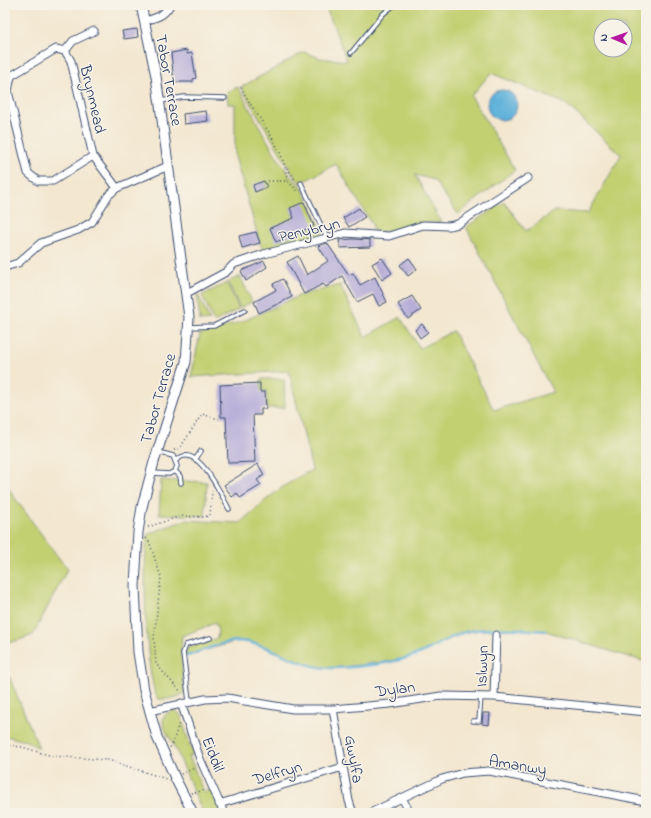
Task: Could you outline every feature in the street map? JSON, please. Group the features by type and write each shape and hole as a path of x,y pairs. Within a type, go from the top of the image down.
{"main road":[{"name":"Tabor Terrace","path":"141,5 159,101 187,293 189,327 184,368 150,473 138,531 135,586 138,652 149,711 163,751 175,779 193,813"}],"street":[{"path":"144,21 158,17 167,12 170,5"},
{"name":"Brynmead","path":"65,51 73,41 94,31"},
{"name":"Brynmead","path":"94,156 53,181 38,181 28,173 8,91 8,83 11,76 56,49 65,51 71,61 94,156 117,188"},
{"path":"5,267 18,263 41,243 78,230 92,222 108,196 117,188 168,166"},
{"name":"Penybryn","path":"187,293 226,272 234,264 264,254 345,233 389,236 423,225 449,226 458,224 528,178"},
{"name":"Islwyn","path":"494,697 496,635"},
{"name":"Dylan","path":"149,711 190,701 227,698 293,709 333,709 390,704 441,696 494,697 646,712"},
{"name":"Eiddil","path":"181,703 202,765 224,813"},
{"name":"Gwylfa","path":"333,709 342,767 349,801 354,813"},
{"name":"Delfryn","path":"219,804 342,767"},
{"name":"Amanwy","path":"370,813 442,779 463,773 489,772 646,801"},
{"path":"402,798 410,813"}],"lane":[{"path":"351,53 383,14 394,5"},
{"path":"159,101 184,97 225,98"},
{"path":"301,183 327,238"},
{"path":"189,327 214,326 244,310"},
{"path":"195,460 201,450"},
{"path":"150,473 169,474 175,471 177,466 176,460 173,456 158,451"},
{"path":"176,460 184,456 192,457 204,468 229,509"},
{"path":"175,471 180,476 181,483"},
{"path":"190,701 183,653 186,645 210,638"},
{"path":"473,721 479,721 481,697"}],"path":[{"path":"241,87 275,143 295,181 301,183"},
{"path":"287,168 287,181"},
{"path":"268,181 287,181 302,195"},
{"path":"158,451 180,448 202,414 219,419"},
{"path":"190,701 156,664 154,638 161,577 149,541 138,531 181,516 205,517 210,515 212,488 215,484"},
{"path":"163,751 172,746 180,723 185,716"},
{"path":"5,744 22,747 52,756 108,760 163,779 175,779 202,765"},
{"path":"184,795 192,792 203,792 212,787"}],"green space":[{"path":"325,5 646,5 646,662 633,658 631,655 632,658 546,631 524,629 478,630 463,633 420,653 402,659 345,667 324,668 312,666 253,643 238,641 185,656 187,648 217,638 218,631 215,623 182,636 181,655 184,693 175,698 158,699 150,669 146,619 145,567 148,534 185,520 240,523 283,487 312,470 289,371 191,377 200,334 241,322 301,295 340,285 365,337 400,317 420,348 453,331 494,410 553,392 466,227 504,202 526,231 555,211 588,213 621,155 566,104 491,73 471,96 515,170 458,214 434,180 415,175 441,222 416,224 399,231 373,232 372,224 336,164 301,183 296,179 241,87 304,52 320,58 347,61"},
{"path":"238,87 277,157 294,180 301,185 323,234 263,250 235,157 235,104 228,104 227,93"},
{"path":"240,276 252,302 240,308 228,282"},
{"path":"227,283 239,309 214,322 202,295"},
{"path":"197,293 210,320 200,321"},
{"path":"261,379 284,379 285,408 267,408 266,391 261,391"},
{"path":"161,480 207,482 205,516 159,514"},
{"path":"5,481 12,494 61,561 68,568 33,635 5,643"},
{"path":"5,667 39,748 26,741 5,736"},
{"path":"174,710 180,714 193,754 189,756 204,793 211,789 221,813 203,813 180,759 166,732 163,720 168,713"}],"water":[{"path":"502,90 508,91 516,99 516,111 508,119 502,120 496,119 488,111 487,105 488,99 496,91"}],"building":[{"path":"137,29 138,37 124,39 122,31"},
{"path":"187,50 187,54 192,53 196,78 193,79 193,82 174,82 171,53"},
{"path":"206,111 208,121 184,124 183,114"},
{"path":"264,181 267,187 255,192 253,185"},
{"path":"304,202 314,226 276,242 270,228 294,218 290,208"},
{"path":"359,208 365,217 349,227 343,218"},
{"path":"256,232 260,243 242,248 239,236"},
{"path":"339,240 370,240 370,247 340,248"},
{"path":"327,243 349,275 353,273 360,285 375,277 387,302 379,306 373,294 357,302 342,276 326,287 323,284 304,294 287,262 298,256 307,275 328,261 318,246"},
{"path":"382,258 392,273 382,280 372,264"},
{"path":"409,258 417,269 408,276 400,265"},
{"path":"264,261 267,267 246,281 241,271"},
{"path":"283,279 292,297 259,313 254,302 276,290 273,284"},
{"path":"412,296 421,310 408,319 398,304"},
{"path":"422,324 428,332 420,338 415,330"},
{"path":"260,383 260,392 265,392 266,409 261,409 261,415 253,415 255,462 228,463 226,417 221,417 220,385"},
{"path":"258,464 264,475 257,480 261,485 240,498 237,493 232,497 224,485"},
{"path":"483,713 490,713 489,725 482,724"}],"waterway":[{"path":"187,656 220,644 239,641 263,646 297,660 320,667 354,667 411,657 454,636 474,630 506,628 546,631"}]}
